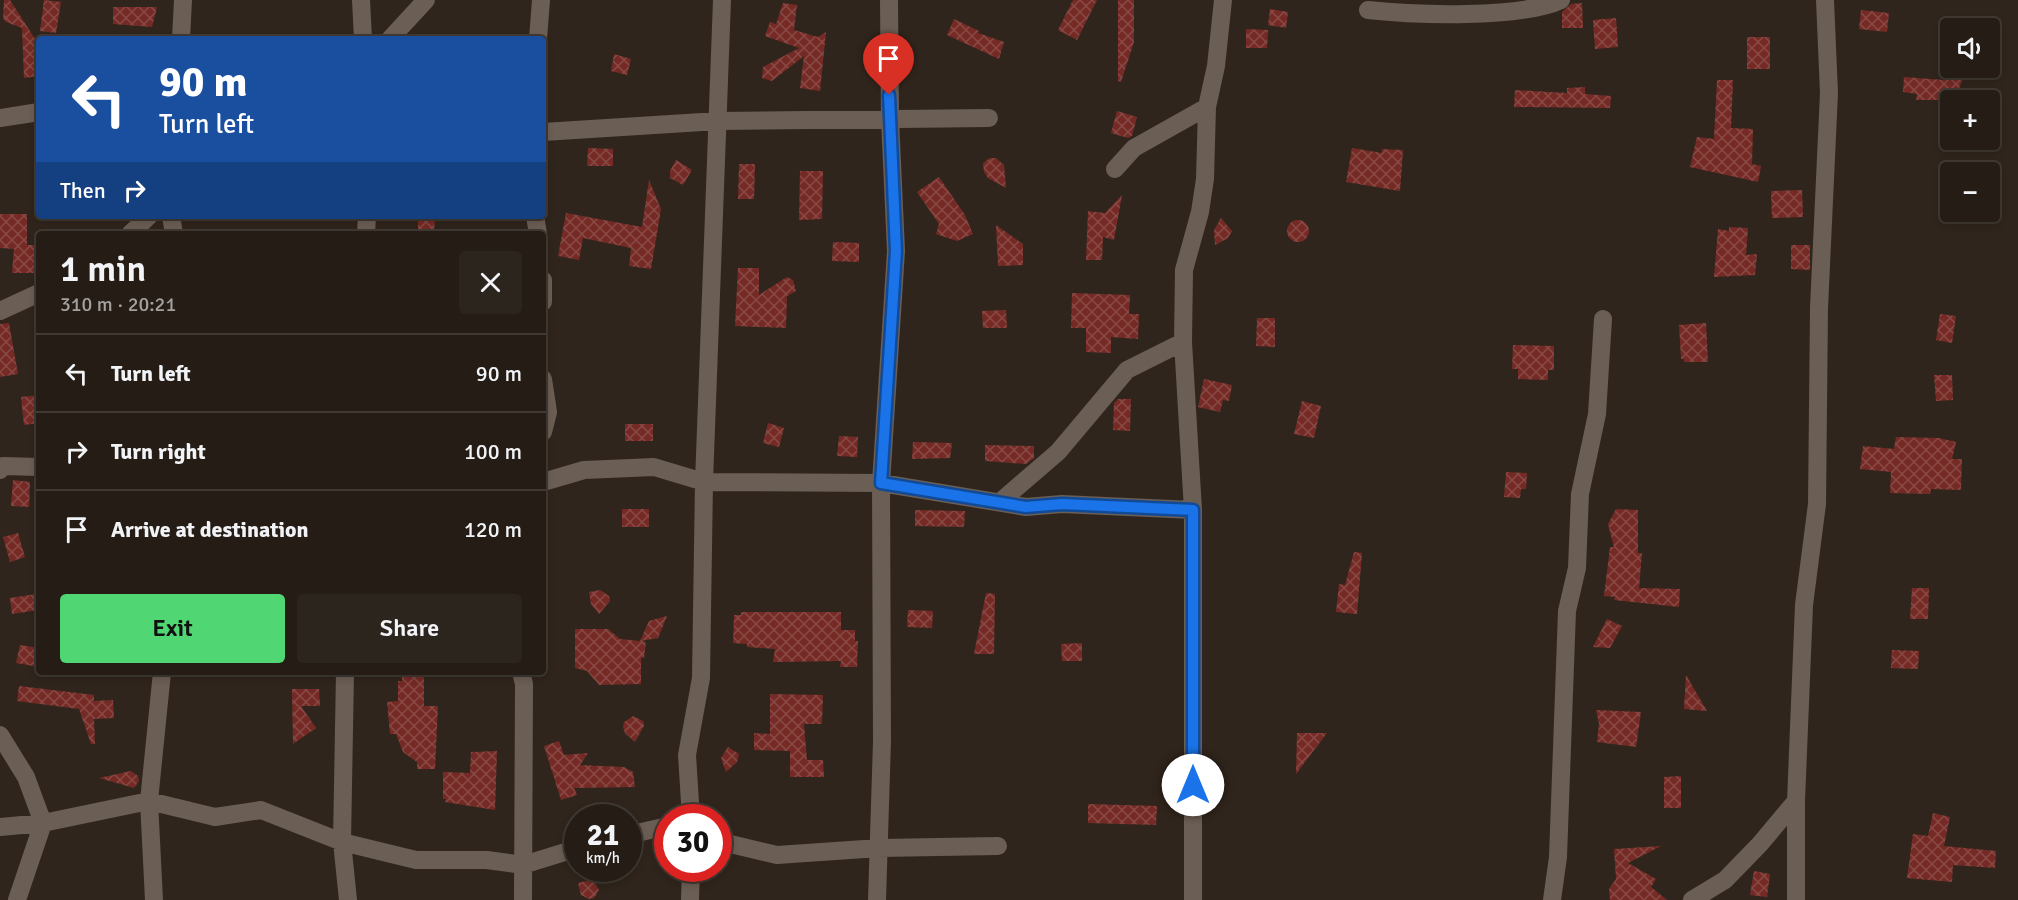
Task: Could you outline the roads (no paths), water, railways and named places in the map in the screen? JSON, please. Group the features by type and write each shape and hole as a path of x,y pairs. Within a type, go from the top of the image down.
{"street":[{"path":"181,36 183,0"},
{"path":"361,0 363,36"},
{"path":"393,36 426,0"},
{"path":"538,36 541,0"},
{"path":"690,804 687,756 701,678 704,483 722,0"},
{"path":"877,900 882,741 881,483 896,251 890,119 889,0"},
{"path":"1193,900 1193,510 1183,342 1184,270 1200,212 1205,179 1207,107 1216,66 1223,0"},
{"path":"1368,10 1410,15 1498,11 1544,7 1561,0"},
{"path":"1796,900 1796,801 1804,605 1817,504 1820,308 1829,93 1825,0"},
{"path":"1115,169 1134,148 1207,107"},
{"path":"0,118 36,112"},
{"path":"546,132 718,121 989,117"},
{"path":"133,231 146,219"},
{"path":"0,311 36,294"},
{"path":"1552,900 1559,846 1567,611 1577,568 1580,494 1597,414 1603,319"},
{"path":"1000,502 1053,457 1127,370 1183,342"},
{"path":"546,399 548,412 546,420"},
{"path":"0,470 3,466 36,467"},
{"path":"546,482 584,470 654,467 704,483 881,483 1026,507 1062,504 1193,510"},
{"path":"154,900 149,801 162,675"},
{"path":"345,675 342,842 348,900"},
{"path":"522,675 524,684 523,900"},
{"path":"0,735 26,777 43,823 17,900"},
{"path":"0,827 43,823 149,801 216,817 261,810 342,842 416,860 487,860 523,865 564,853"},
{"path":"1692,900 1725,880 1760,844 1796,801"},
{"path":"732,844 777,855 879,848 998,846"},
{"path":"690,882 690,900"}]}
